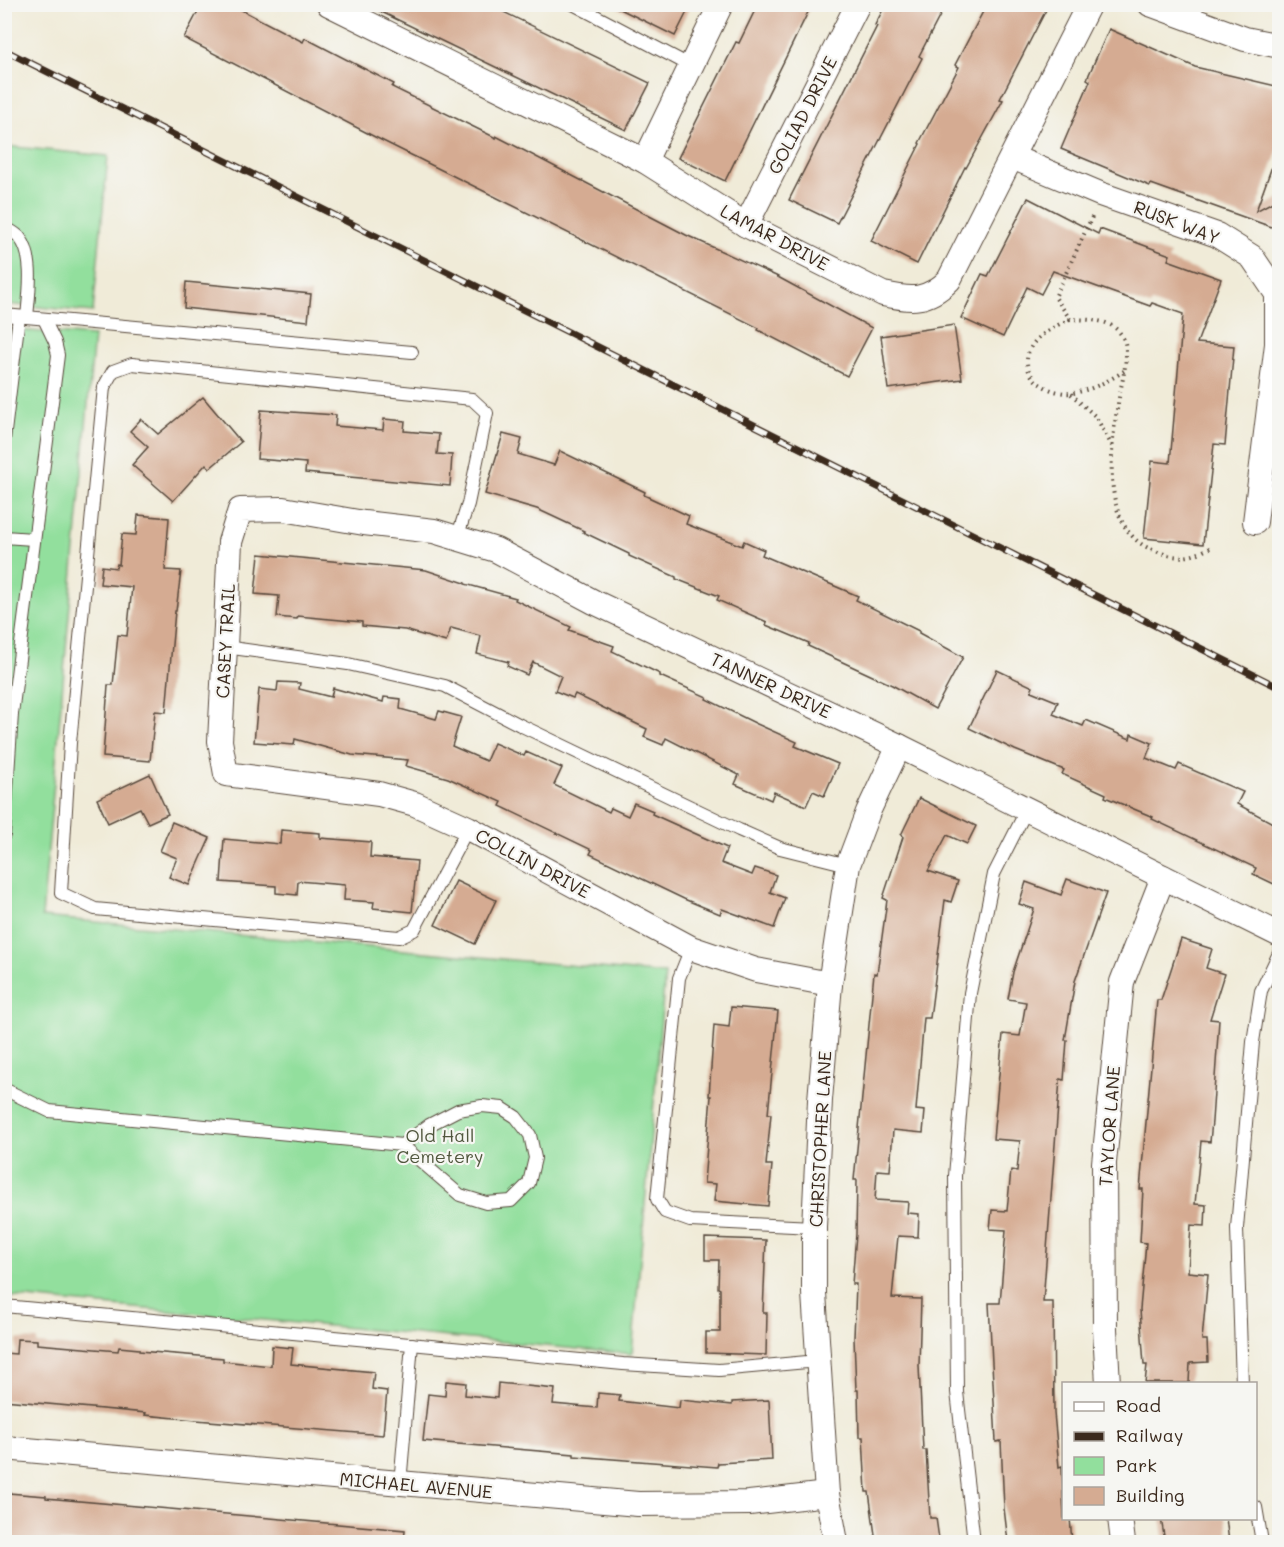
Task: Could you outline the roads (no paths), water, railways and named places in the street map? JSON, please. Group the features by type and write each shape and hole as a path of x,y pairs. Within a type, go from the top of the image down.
{"street":[{"name":"LAMAR DRIVE","path":"329,4 645,161 746,225 883,294 903,298 922,298 937,291 949,280 1089,4"},
{"path":"645,161 721,4"},
{"name":"GOLIAD DRIVE","path":"746,225 858,4"},
{"path":"1150,4 1245,39 1280,46"},
{"name":"RUSK WAY","path":"1012,157 1100,194 1217,235 1252,257 1277,294 1273,428 1255,522"},
{"name":"TANNER DRIVE","path":"240,510 283,508 364,523 434,531 496,550 594,602 899,746 1280,935"},
{"name":"CASEY TRAIL","path":"226,774 220,741 230,542 240,510"},
{"name":"CHRISTOPHER LANE","path":"836,1542 827,1494 814,1293 814,1227 820,1100 830,984 848,865 868,812 899,746"},
{"name":"COLLIN DRIVE","path":"226,774 379,794 415,804 468,828 691,948 756,970 830,984"},
{"name":"TAYLOR LANE","path":"1108,1382 1105,1329 1104,1163 1122,982 1163,877"},
{"name":"MICHAEL AVENUE","path":"4,1448 638,1504 749,1503 827,1494"},
{"path":"1120,1520 1124,1542"}],"lane":[{"path":"573,4 691,66"},
{"path":"4,226 20,237 28,252 30,285 4,440"},
{"path":"4,315 412,352"},
{"path":"4,835 12,714 58,355 55,342 44,319"},
{"path":"457,538 468,504 486,413 472,399 132,364 113,371 104,387 70,743 61,893 95,909 399,938 414,930 468,828"},
{"path":"4,537 33,538"},
{"path":"225,647 348,664 445,686 520,725 780,848 848,865"},
{"path":"974,1542 957,1392 955,1176 970,993 994,874 1027,809"},
{"path":"691,948 679,978 657,1199 665,1212 690,1221 814,1227"},
{"path":"1242,1382 1237,1228 1252,1054 1261,991 1280,951"},
{"path":"4,1089 49,1112 402,1145 460,1195 486,1203 511,1201 529,1183 535,1158 530,1135 516,1117 502,1108 482,1106 458,1110 429,1125 402,1145"},
{"path":"4,1306 623,1364 719,1370 818,1361"},
{"path":"400,1484 411,1344"},
{"path":"1257,1513 1262,1542"}],"railway":[{"path":"4,50 1280,688"}],"park label":[{"name":"Old Hall Cemetery","path":"440,1145"}]}
